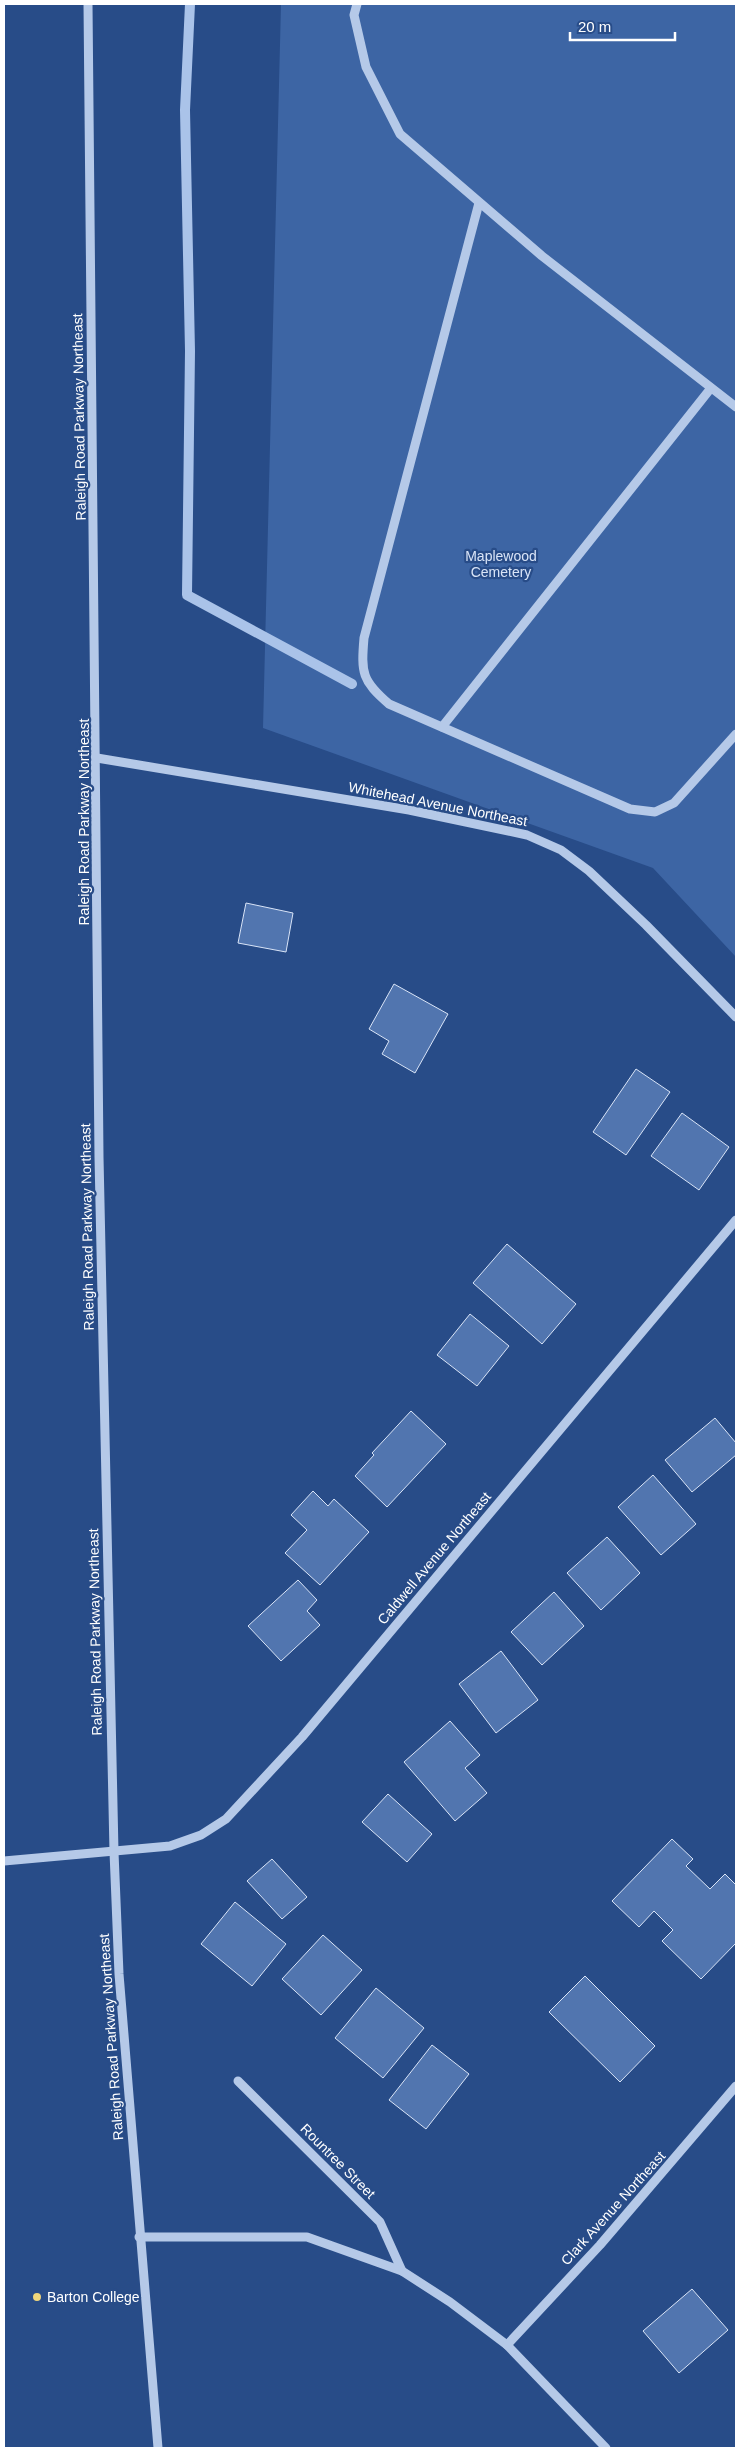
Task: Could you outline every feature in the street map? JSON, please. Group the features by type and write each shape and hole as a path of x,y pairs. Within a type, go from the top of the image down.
{"street":[{"name":"Raleigh Road Parkway Northeast","path":"88,4 100,1167 114,1852 119,1974 138,2237 158,2448"},
{"path":"366,4 356,5 354,15 366,67 400,134 542,256 736,407"},
{"path":"479,202 364,638 362,665 370,687 389,704 630,809 655,812 674,803 736,734"},
{"path":"442,727 711,388"},
{"name":"Whitehead Avenue Northeast","path":"97,758 409,810 527,835 561,850 589,872 646,924 736,1017"},
{"name":"Caldwell Avenue Northeast","path":"4,1861 170,1846 201,1835 226,1819 302,1737 736,1220"},
{"name":"Rountree Street","path":"238,2081 380,2222 402,2271"},
{"name":"Clark Avenue Northeast","path":"506,2344 600,2245 736,2086"},
{"path":"138,2237 307,2237 402,2271 450,2302 506,2344 606,2448"}],"green space":[{"name":"Maplewood Cemetery","path":"281,4 736,4 736,957 653,868 263,728"}],"building":[{"path":"246,903 293,913 286,952 238,943"},
{"path":"394,984 448,1014 415,1073 382,1054 389,1041 369,1029"},
{"path":"636,1069 670,1092 626,1155 593,1132"},
{"path":"682,1113 729,1147 699,1190 651,1156"},
{"path":"507,1244 576,1304 542,1344 473,1283"},
{"path":"470,1314 509,1346 477,1386 437,1355"},
{"path":"411,1411 446,1444 387,1507 355,1476 374,1455 372,1453"},
{"path":"715,1418 736,1443 736,1455 692,1492 665,1460"},
{"path":"653,1475 696,1524 661,1555 618,1507"},
{"path":"313,1491 328,1506 334,1499 369,1532 320,1585 285,1553 307,1530 291,1515"},
{"path":"607,1537 640,1573 601,1610 567,1573"},
{"path":"298,1580 317,1600 307,1611 320,1625 281,1661 248,1626"},
{"path":"554,1592 584,1626 542,1665 511,1632"},
{"path":"501,1651 538,1700 496,1733 459,1684"},
{"path":"450,1721 480,1755 465,1768 487,1793 455,1821 404,1762"},
{"path":"388,1794 432,1834 407,1862 362,1822"},
{"path":"672,1839 693,1859 686,1866 710,1889 725,1874 736,1885 736,1943 701,1979 662,1941 673,1930 654,1911 639,1927 612,1901"},
{"path":"272,1859 307,1897 282,1919 247,1881"},
{"path":"235,1902 286,1944 252,1986 201,1944"},
{"path":"323,1935 362,1970 321,2015 282,1979"},
{"path":"585,1976 655,2046 620,2082 549,2012"},
{"path":"376,1988 424,2028 383,2078 335,2038"},
{"path":"432,2045 469,2074 426,2129 389,2100"},
{"path":"692,2289 728,2330 679,2373 643,2331"}],"waterway":[{"path":"190,4 185,110 190,351 187,595 352,684"}],"place":[{"name":"Barton College","path":"37,2297"}]}
